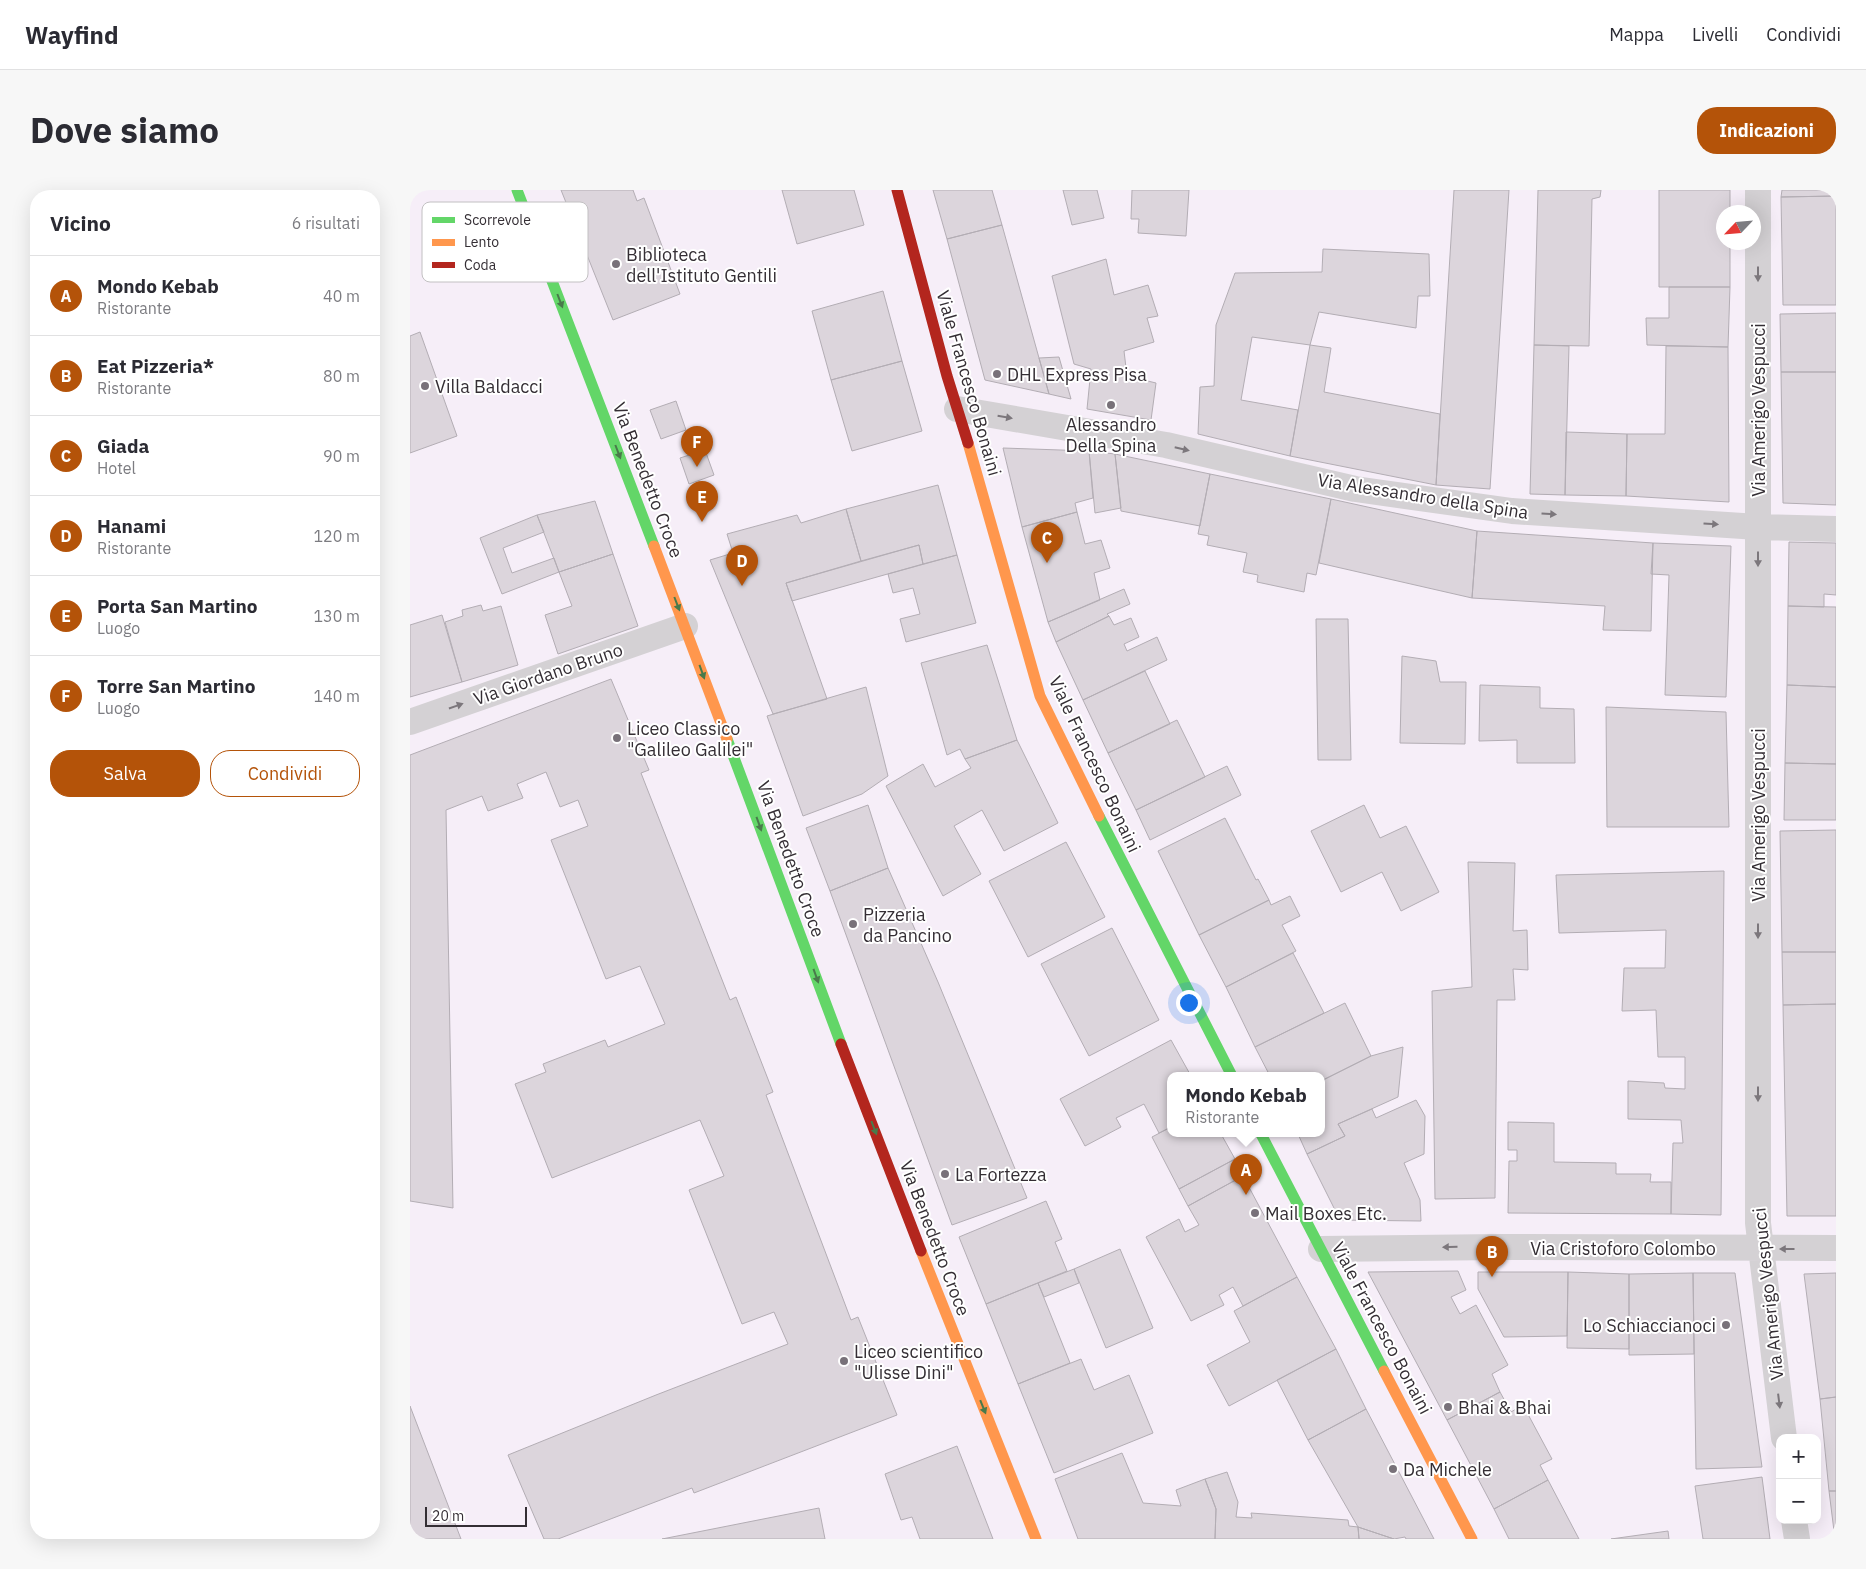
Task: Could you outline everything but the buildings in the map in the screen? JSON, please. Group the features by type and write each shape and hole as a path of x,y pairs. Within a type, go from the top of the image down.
{"street":[{"name":"Via Benedetto Croce","path":"517,190 522,202"},
{"name":"Viale Francesco Bonaini","path":"897,190 957,409 976,469 1040,696 1117,853 1230,1072"},
{"name":"Via Amerigo Vespucci","path":"1758,190 1758,1223 1783,1434"},
{"name":"Via Benedetto Croce","path":"552,282 951,1329 1036,1539"},
{"name":"Via Alessandro della Spina","path":"957,409 1166,445 1365,490 1512,511 1758,527 1836,529"},
{"name":"Via Giordano Bruno","path":"410,722 685,626"},
{"name":"Viale Francesco Bonaini","path":"1263,1137 1472,1539"},
{"name":"Via Cristoforo Colombo","path":"1321,1249 1501,1247 1836,1248"},
{"path":"1795,1524 1797,1539"}],"traffic: fast":[{"path":"517,190 522,202"},
{"path":"552,282 654,546"},
{"path":"727,739 841,1044"},
{"path":"1099,816 1230,1072"},
{"path":"1263,1137 1384,1371"}],"traffic: slow":[{"path":"968,443 1040,696 1099,816"},
{"path":"654,546 727,739"},
{"path":"921,1251 1036,1539"},
{"path":"1384,1371 1472,1539"}],"traffic: jam":[{"path":"897,190 947,376 968,443"},
{"path":"841,1044 921,1251"}],"place":[{"name":"Biblioteca dell'Istituto Gentili","path":"616,264"},
{"name":"DHL Express Pisa","path":"997,374"},
{"name":"Villa Baldacci","path":"425,386"},
{"name":"Alessandro Della Spina","path":"1111,405"},
{"name":"Torre San Martino","path":"697,467"},
{"name":"Porta San Martino","path":"702,522"},
{"name":"Giada","path":"1047,563"},
{"name":"Hanami","path":"742,586"},
{"name":"Liceo Classico \"Galileo Galilei\"","path":"617,738"},
{"name":"Pizzeria da Pancino","path":"853,924"},
{"name":"La Fortezza","path":"945,1174"},
{"name":"Mondo Kebab","path":"1246,1195"},
{"name":"Mail Boxes Etc.","path":"1255,1213"},
{"name":"Eat Pizzeria*","path":"1492,1277"},
{"name":"Lo Schiaccianoci","path":"1726,1325"},
{"name":"Liceo scientifico \"Ulisse Dini\"","path":"844,1361"},
{"name":"Bhai & Bhai","path":"1448,1407"},
{"name":"Da Michele","path":"1393,1469"}]}
